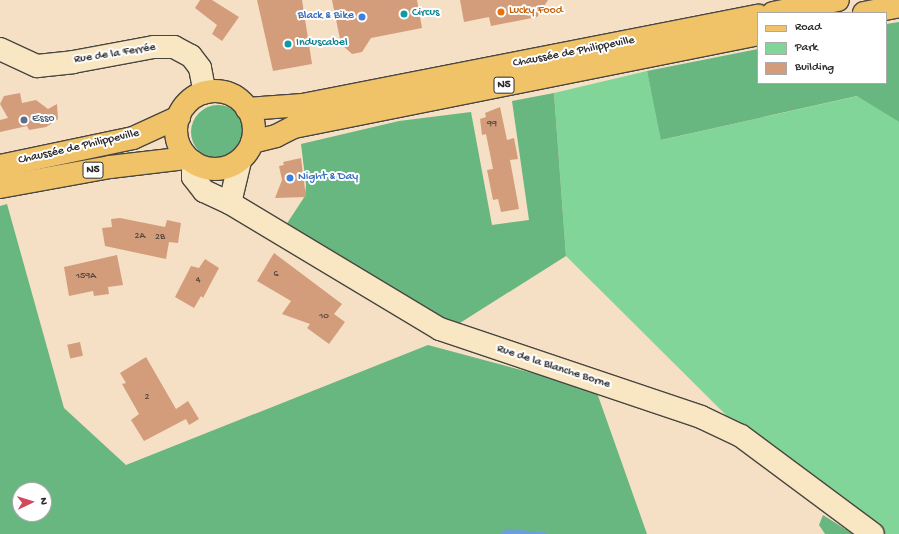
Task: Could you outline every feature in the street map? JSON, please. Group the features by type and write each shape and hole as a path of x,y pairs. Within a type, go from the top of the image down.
{"main road":[{"path":"778,12 838,0"},
{"path":"869,12 899,6"},
{"name":"Chaussée de Philippeville","path":"247,109 303,105 757,16"},
{"name":"Chaussée de Philippeville","path":"252,142 276,136 294,126 757,34"},
{"path":"205,93 229,94 247,109 254,130 252,142 240,161"},
{"name":"N5","path":"178,117 194,98 205,93"},
{"path":"178,117 177,139 190,160"},
{"name":"Chaussée de Philippeville","path":"0,166 133,138 178,117"},
{"name":"Chaussée de Philippeville","path":"0,187 110,167 190,160"},
{"name":"N5","path":"190,160 209,169 218,169 240,161"}],"street":[{"name":"Rue de la Ferrée","path":"0,49 37,66 73,62 154,47 174,47 191,56 200,68 205,93"},
{"name":"Rue de la Blanche Borne","path":"190,160 193,177 204,191 230,203 440,329 701,417 741,436 873,534"},
{"path":"230,203 240,161"}],"green space":[{"path":"899,22 899,122 857,96 661,140 647,71 757,49 757,84 887,84 887,24"},
{"path":"647,71 662,140 858,96 899,122 899,534 881,534 729,418 566,256 554,93"},
{"path":"554,93 566,256 452,328 284,228 305,196 306,185 301,144 399,121 471,112 492,225 529,220 512,101"},
{"path":"218,105 228,107 237,113 243,122 245,132 243,142 237,151 228,157 218,159 208,157 199,151 193,142 191,132 193,122 199,113 208,107"},
{"path":"7,204 64,408 126,465 428,345 596,390 647,534 0,534 0,206"},
{"path":"823,515 853,534 825,534 819,525"}],"building":[{"path":"200,0 212,0 239,17 222,41 212,34 217,25 195,8"},
{"name":"Induscabel","path":"257,0 302,0 312,64 273,71"},
{"name":"Black & Bike","path":"332,0 417,0 422,28 371,38 362,52 352,54 341,44"},
{"name":"Lucky Food","path":"460,0 548,0 537,17 491,26 489,17 464,22"},
{"path":"20,93 22,103 36,100 48,109 57,104 58,119 46,127 29,130 27,126 0,132 0,120 8,118 0,104 4,96"},
{"path":"500,107 507,140 514,138 518,159 510,160 519,209 501,212 498,199 493,200 487,170 493,169 486,134 482,135 480,119 486,117 485,113"},
{"path":"301,158 306,197 275,198 282,180 279,166 284,165 283,162"},
{"path":"120,218 165,227 167,220 181,223 178,243 169,242 166,259 105,246 102,228 112,227 111,219"},
{"path":"274,253 342,304 334,314 345,322 329,344 307,328 310,324 282,314 291,301 257,281"},
{"path":"117,255 123,285 108,287 109,294 94,296 93,291 69,296 64,267"},
{"path":"205,259 219,268 203,298 201,296 194,308 175,297 191,266 199,268"},
{"path":"80,342 83,356 70,358 67,345"},
{"path":"146,357 176,409 188,401 199,419 189,425 186,419 144,441 131,420 139,414 122,384 126,383 120,373"}],"waterway":[{"path":"502,534 507,531 544,534"}],"place":[{"name":"Lucky Food","path":"501,12"},
{"name":"Circus","path":"404,14"},
{"name":"Black & Bike","path":"362,17"},
{"name":"Induscabel","path":"288,44"},
{"name":"Esso","path":"24,120"},
{"name":"Night & Day","path":"290,178"}]}
